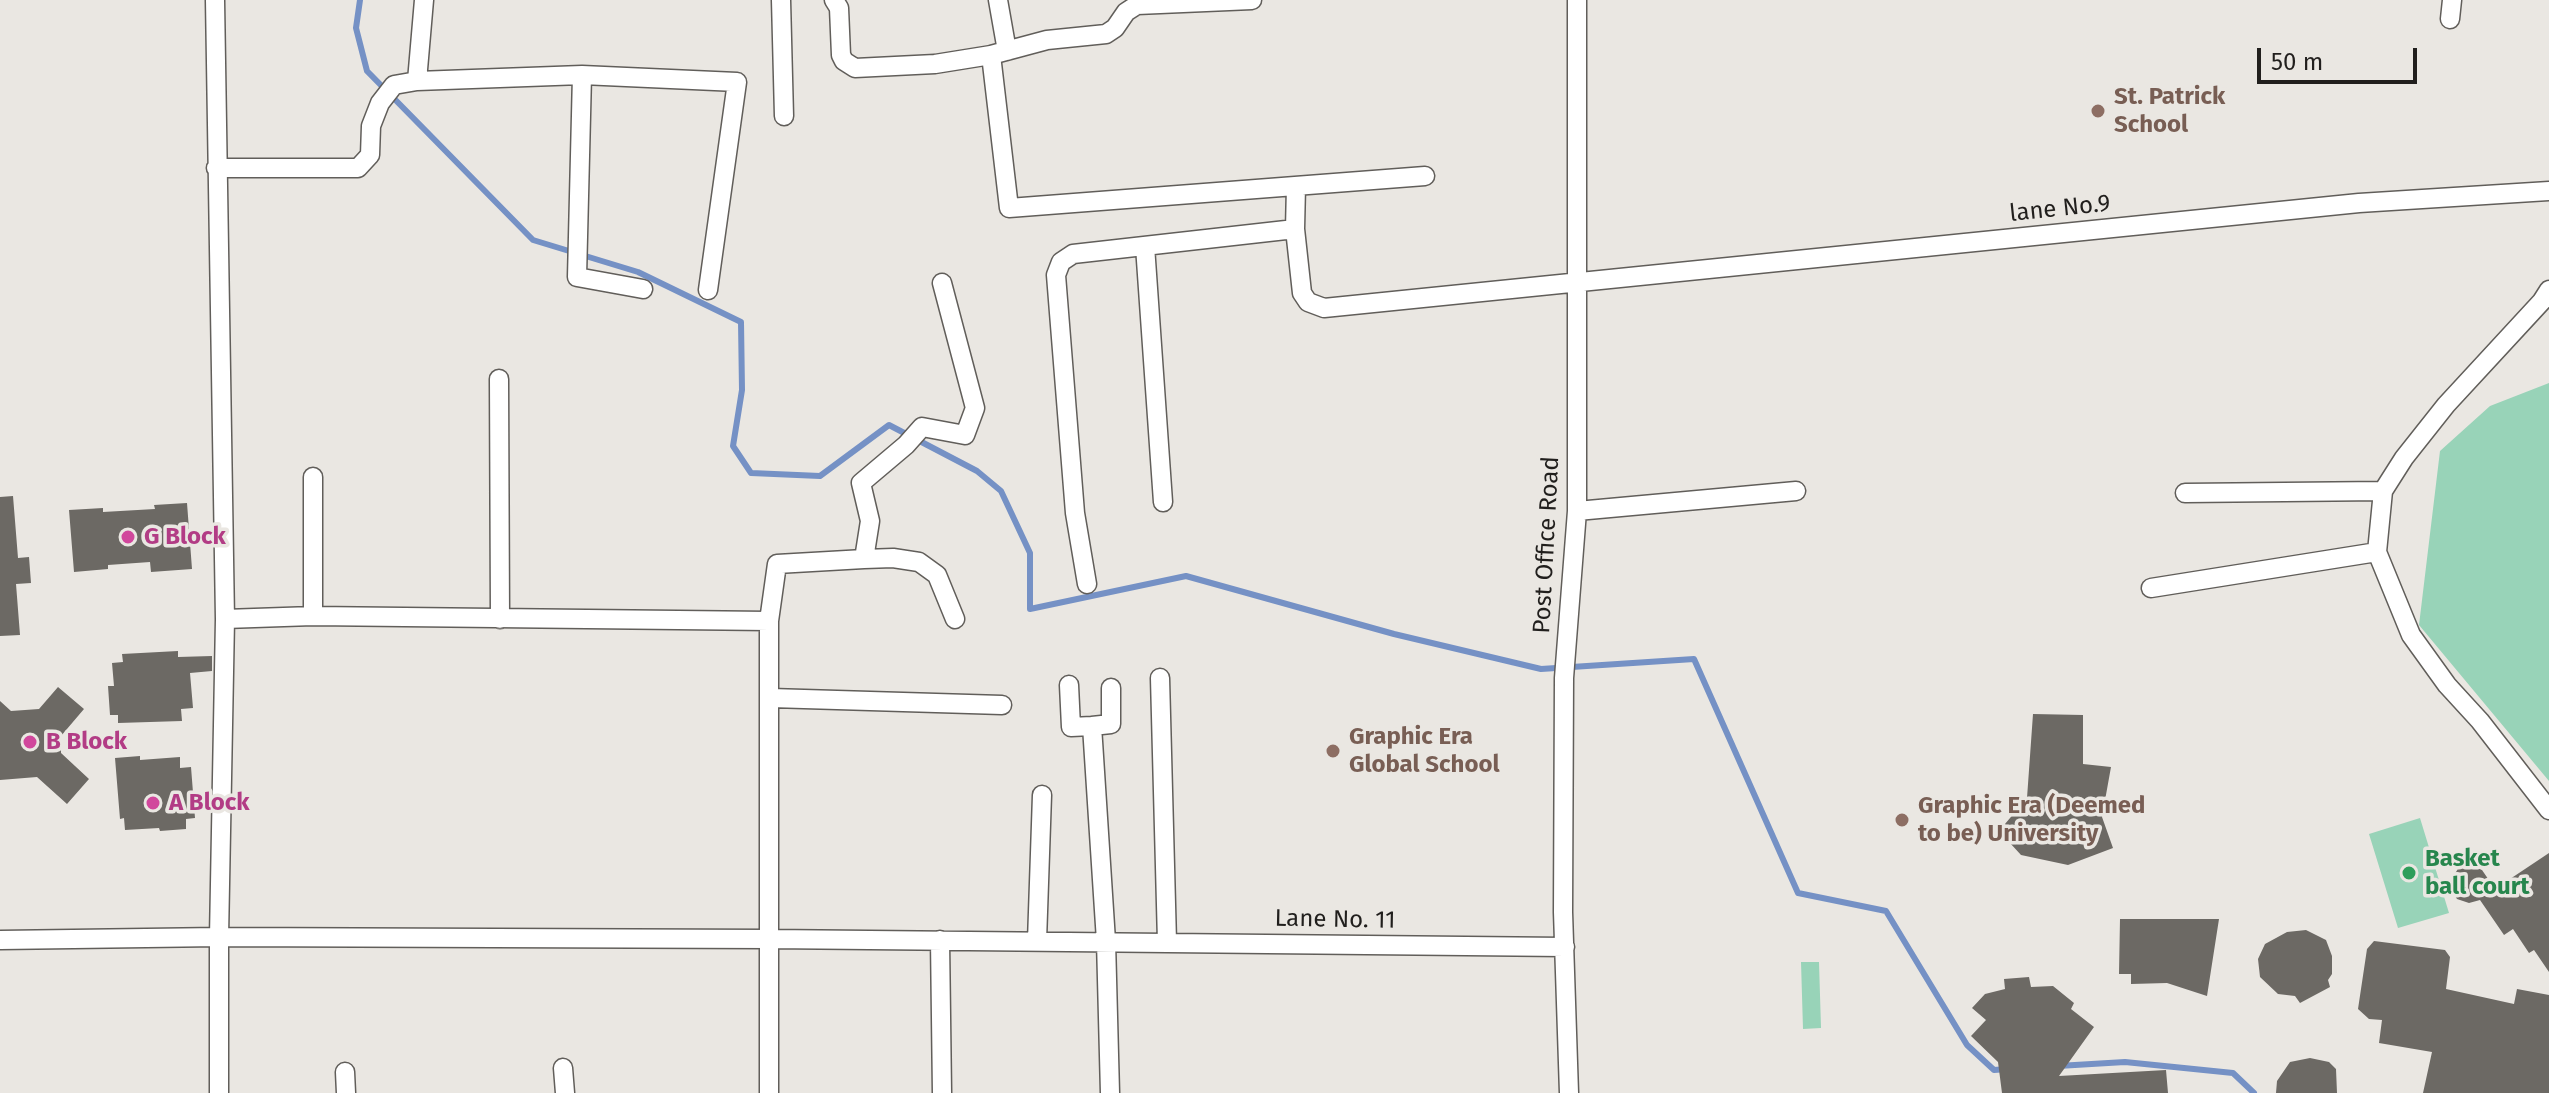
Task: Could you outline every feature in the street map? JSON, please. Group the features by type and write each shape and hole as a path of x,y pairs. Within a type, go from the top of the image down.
{"street":[{"path":"215,0 225,619 219,1093"},
{"path":"417,81 424,0"},
{"path":"784,116 787,0"},
{"path":"834,0 839,8 841,55 855,68 935,64 999,53 1047,40 1106,34 1115,28 1126,12 1137,5 1252,0"},
{"path":"998,0 1009,208 1425,176"},
{"name":"Post Office Road","path":"1569,1093 1564,678 1577,511 1577,0"},
{"path":"2450,19 2452,0"},
{"path":"216,168 358,168 370,155 371,126 380,103 394,85 417,81 582,75 737,82 708,290"},
{"path":"582,75 577,277 643,289"},
{"path":"1087,584 1075,513 1056,275 1061,262 1073,254 1295,229 1296,186"},
{"name":"lane No.9","path":"1295,229 1302,293 1316,307 2359,203 2549,191"},
{"path":"1145,246 1163,502"},
{"path":"864,559 870,521 861,483 906,445 922,427 965,435 975,408 942,283"},
{"path":"2549,290 2446,405 2404,458 2383,491 2377,552 2411,635 2447,685 2480,721 2549,810"},
{"path":"499,379 500,619"},
{"path":"313,477 313,616"},
{"path":"1577,511 1796,491"},
{"path":"2185,493 2383,491"},
{"path":"2151,588 2377,552"},
{"path":"769,1093 769,621 777,564 893,558 919,562 937,575 955,619"},
{"path":"225,619 313,616 769,621"},
{"path":"1160,678 1167,942"},
{"path":"1069,685 1071,727 1111,724 1111,688"},
{"path":"771,698 1002,705"},
{"path":"1092,726 1106,941 1110,1093"},
{"path":"1037,941 1042,795"},
{"name":"Lane No. 11","path":"0,940 219,937 770,939 1565,947"},
{"path":"940,940 942,1093"},
{"path":"563,1068 565,1093"},
{"path":"345,1072 346,1093"}],"green space":[{"path":"2549,383 2549,781 2419,625 2440,451 2490,406"},
{"name":"Basket ball court","path":"2420,818 2449,913 2398,928 2369,834"},
{"path":"1801,962 1819,962 1821,1028 1803,1029"}],"building":[{"path":"13,496 18,558 29,557 31,583 16,584 20,635 0,636 0,497"},
{"name":"G Block","path":"187,503 192,569 151,572 150,562 108,565 108,569 74,572 69,510 155,509 154,505"},
{"path":"178,651 178,657 212,656 212,671 190,673 193,708 181,709 182,721 118,723 118,715 110,715 108,686 114,686 112,663 123,662 122,654"},
{"name":"B Block","path":"58,687 84,709 61,736 61,753 89,779 67,804 37,777 0,780 0,701 11,711 39,709"},
{"path":"2033,714 2083,715 2083,764 2111,767 2102,817 2113,848 2068,865 2021,855 1999,831 2027,798"},
{"name":"A Block","path":"140,756 140,760 180,757 180,768 191,767 195,818 186,819 186,829 125,830 124,818 120,819 115,758"},
{"path":"2549,853 2549,972 2534,950 2529,953 2513,929 2504,935 2480,900 2469,903 2457,899 2450,882 2459,867 2471,865 2482,870 2495,889"},
{"path":"2120,919 2219,919 2207,996 2167,983 2131,984 2131,974 2119,974"},
{"path":"2306,930 2326,940 2332,956 2332,974 2328,980 2330,987 2300,1003 2295,996 2278,994 2260,977 2258,959 2265,944 2287,932"},
{"path":"2374,941 2445,950 2450,957 2446,989 2514,1004 2517,989 2549,995 2549,1093 2423,1093 2432,1052 2379,1043 2382,1020 2369,1019 2358,1009 2367,949"},
{"path":"2029,977 2031,987 2053,986 2074,1003 2071,1009 2094,1027 2059,1076 2166,1070 2168,1093 2002,1093 1998,1062 1971,1036 1986,1020 1972,1008 1985,994 2005,989 2004,979"},
{"path":"2310,1058 2329,1062 2336,1069 2337,1093 2276,1093 2277,1081 2290,1062"}],"waterway":[{"path":"360,0 356,28 367,71 533,240 638,272 741,322 742,390 733,446 751,473 820,476 889,425 977,471 1001,491 1030,553 1030,609 1186,576 1394,634 1541,669 1694,659 1798,893 1886,911 1967,1045 1994,1070 2007,1069"},
{"path":"2058,1066 2125,1062 2233,1073 2254,1093"}],"place":[{"name":"St. Patrick School","path":"2098,111"},
{"name":"G Block","path":"128,537"},
{"name":"B Block","path":"30,742"},
{"name":"Graphic Era Global School","path":"1333,751"},
{"name":"A Block","path":"153,803"},
{"name":"Graphic Era (Deemed to be) University","path":"1902,820"},
{"name":"Basket ball court","path":"2409,873"}]}
